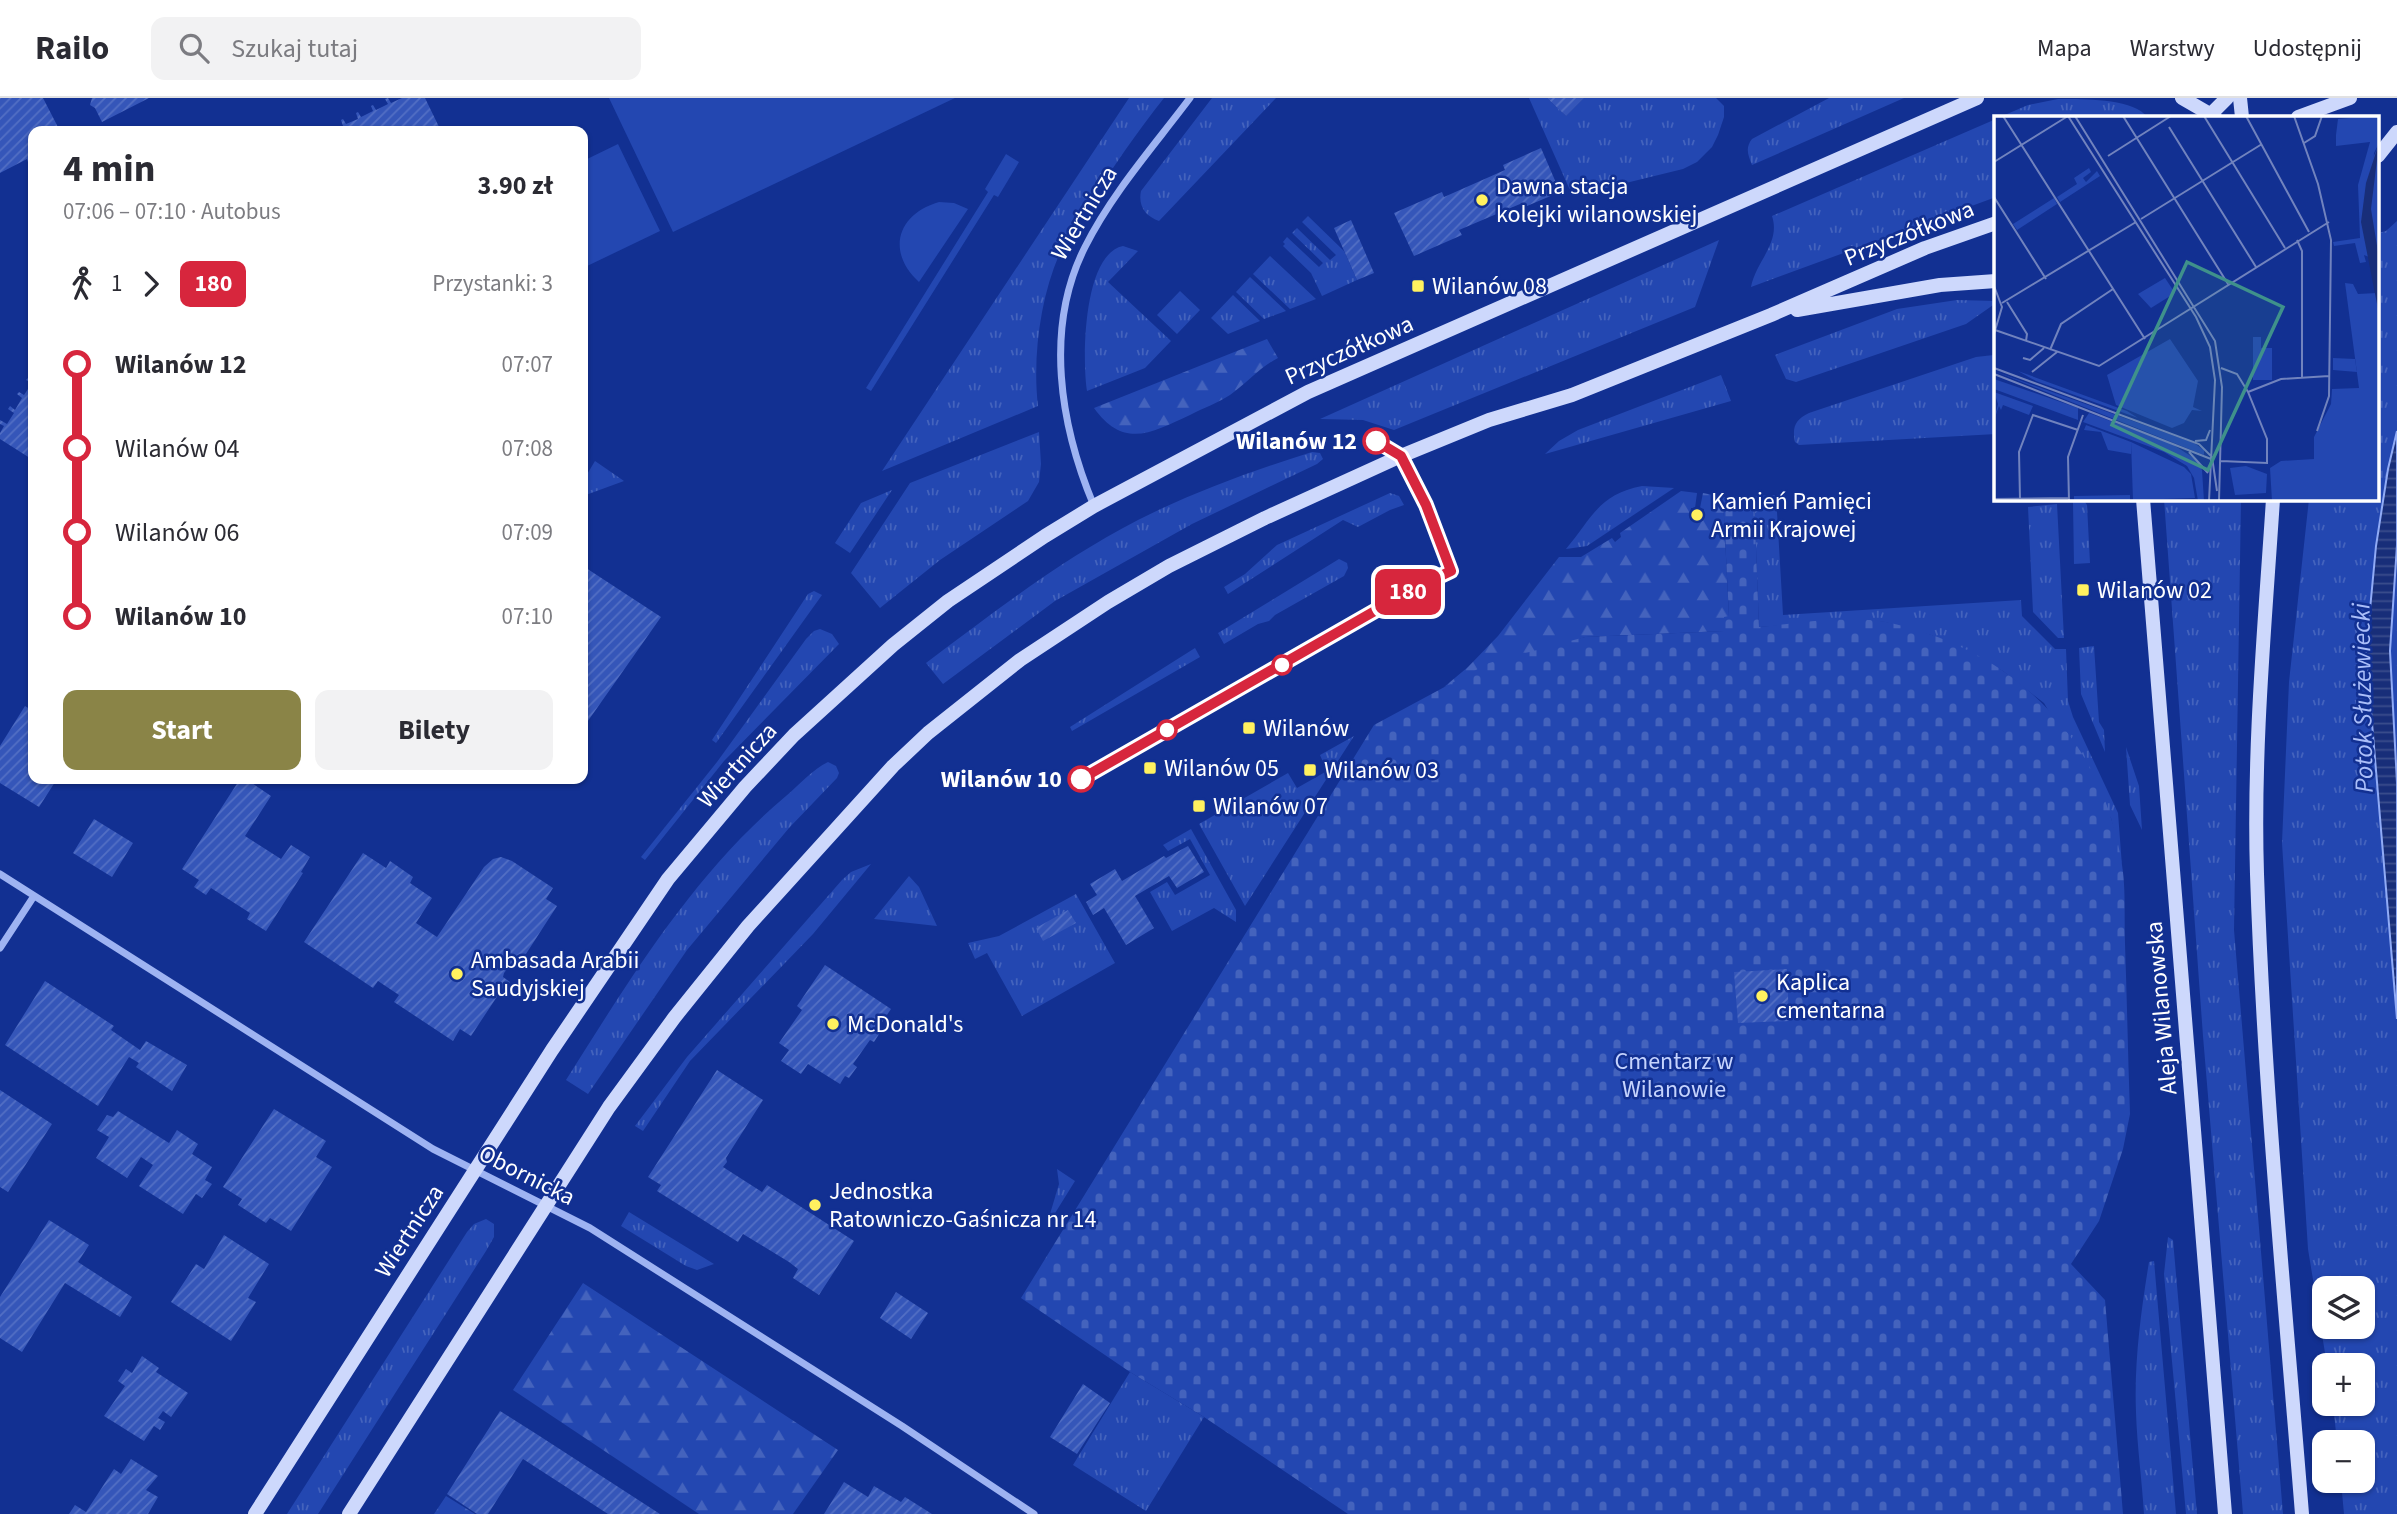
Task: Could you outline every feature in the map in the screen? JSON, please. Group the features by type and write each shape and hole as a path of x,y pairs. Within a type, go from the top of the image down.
{"main road":[{"name":"Przyczółkowa","path":"1094,506 1308,392 1977,98"},
{"path":"2182,98 2211,116 2227,98"},
{"path":"2240,98 2242,116"},
{"path":"2301,116 2350,98"},
{"path":"2380,153 2397,132"},
{"name":"Przyczółkowa","path":"545,1206 609,1107 674,1018 748,926 893,766 936,727 1020,660 1108,602 1226,537 1401,456 1489,420 1572,395 1771,315 1925,248 1994,224"},
{"path":"1771,315 1940,285 1994,281"},
{"name":"Aleja Wilanowska","path":"2143,500 2225,1514"},
{"path":"2273,500 2261,681 2257,872 2274,1164 2302,1514"},
{"name":"Wiertnicza","path":"255,1514 552,1050 668,879 745,786 794,735 893,645 948,601 1094,506"},
{"path":"349,1514 545,1206"}],"street":[{"name":"Wiertnicza","path":"1094,506 1072,443 1060,361 1061,326 1069,285 1085,246 1114,200 1190,98"},
{"name":"Obornicka","path":"0,874 419,1140 611,1241 902,1426 1034,1514"},
{"path":"0,948 34,895"}],"green space":[{"path":"609,98 955,98 673,232"},
{"path":"1129,98 1164,98 1076,223 1056,262 1040,323 1036,366 1038,406 882,471"},
{"path":"1212,98 1276,98 1159,221 1154,219 1142,206 1141,191"},
{"path":"1529,98 1547,98 1566,116 1584,98 1716,98 1724,106 1724,117 1712,147 1697,162 1683,169 1589,192 1574,192 1569,188"},
{"path":"1829,98 1904,98 1752,165 1748,149 1752,139"},
{"path":"2058,99 2092,100 2131,106 2146,116 2002,116 2028,105"},
{"path":"1994,120 1994,198 1751,287 1771,243 1774,226 1772,216"},
{"path":"618,144 660,231 588,266 588,159"},
{"path":"1006,154 1019,162 998,197 994,195 871,391 866,388 988,192 985,189"},
{"path":"939,202 954,203 968,209 919,282 902,259 901,235 914,215"},
{"path":"1308,216 1344,251 1357,280 1322,296 1311,273 1283,246 1287,237 1319,267 1323,263 1292,233 1297,228 1330,260 1336,255 1302,222"},
{"path":"2397,221 2397,1514 2344,1514 2342,1493 2375,1493 2375,1430 2336,1430 2334,1416 2375,1416 2375,1353 2325,1353 2323,1339 2375,1339 2375,1276 2312,1276 2308,1249 2282,843 2289,682 2309,500 2380,500 2380,232 2386,231"},
{"path":"1719,240 1695,307 1394,430 1363,420 1320,419"},
{"path":"1123,246 1138,251 1108,282 1171,341 1145,368 1087,391 1086,333 1093,287 1100,268 1110,253"},
{"path":"1270,256 1316,299 1290,309 1253,274"},
{"path":"1250,277 1286,311 1264,319 1236,292"},
{"path":"1180,291 1200,310 1177,334 1157,315"},
{"path":"1233,295 1260,321 1228,334 1211,318"},
{"path":"1957,300 1994,301 1994,304 1966,324 1796,382 1786,379 1775,355 1897,309"},
{"path":"1267,339 1278,358 1225,398 1164,427 1139,434 1128,433 1105,421 1094,408"},
{"path":"1994,355 1994,434 1799,445 1795,442 1796,424 1809,413 1976,357"},
{"path":"1721,375 1731,401 1545,454 1559,441 1578,430"},
{"path":"1039,432 1039,482 1028,501 940,560 880,608 851,573 910,483"},
{"path":"1312,452 1320,453 1323,459 1192,524 1055,601 943,684 926,663 1029,587 1110,535 1202,491"},
{"path":"595,461 624,481 588,494 588,473"},
{"path":"1642,486 1674,488 1587,546 1566,549 1606,501"},
{"path":"892,490 850,553 835,543 861,503"},
{"path":"1681,491 1697,493 1690,520 1702,521 1704,509 1700,508 1703,493 1723,497 1729,617 1725,631 1585,637 1444,687 1498,636 1559,557 1581,557 1612,538 1615,542 1621,537 1620,533"},
{"path":"1390,493 1399,496 1404,505 1358,527 1343,520 1228,594 1224,587 1245,574 1277,545"},
{"path":"1776,495 1783,615 2021,600 2022,616 2055,649 2066,649 2068,701 2118,813 2122,866 2111,818 2044,703 2003,671 1931,635 1885,622 1861,620 1759,627 1754,496"},
{"name":"Cmentarz w Wilanowie","path":"1754,496 1759,627 1823,620 1871,620 1932,635 1974,653 2011,677 2044,705 2072,739 2095,776 2111,819 2124,884 2130,1114 2123,1149 2099,1221 2071,1264 2105,1300 2123,1514 1348,1514 1021,1298 1374,725 1489,663 1585,637 1724,631 1724,617 1729,616 1723,497"},
{"path":"2164,500 2241,500 2234,930 2283,1514 2243,1514 2203,1036"},
{"path":"2073,502 2085,502 2087,505 2090,563 2074,564"},
{"path":"2057,504 2064,638 2058,638 2033,612 2028,507"},
{"path":"1339,559 1347,563 1344,576 1269,621 1258,624 1224,644 1218,633"},
{"path":"814,591 822,595 716,743 712,740 808,594"},
{"path":"820,629 832,634 839,644 724,761 645,860 641,857 717,762 806,639"},
{"path":"2094,646 2099,722 2104,730 2105,752 2081,694 2079,648"},
{"path":"1195,648 1200,657 1072,731 1070,727"},
{"path":"1354,736 1245,906 1199,824 1288,773 1297,788 1327,771 1320,755"},
{"path":"2126,747 2139,786 2142,830 2130,805"},
{"path":"828,762 836,766 839,773 837,778 789,828 687,950 588,1094 566,1080 639,966 692,894 752,826"},
{"path":"1191,829 1236,910 1236,922 1214,908 1172,931 1150,892 1167,882 1175,895 1210,875 1190,839 1168,851 1163,845"},
{"path":"871,864 813,934 690,1061 643,1131 635,1126 687,1057 842,880 851,872"},
{"path":"909,876 919,887 937,926 874,919"},
{"path":"1076,894 1115,963 1022,1016 987,953 975,959 968,943 999,936"},
{"path":"1057,1169 1075,1181 1052,1218 1050,1214 1059,1184"},
{"path":"629,1212 714,1264 697,1270 686,1266 621,1226"},
{"path":"486,1219 494,1224 494,1237 318,1514 287,1514 467,1232 474,1224"},
{"path":"2168,1237 2173,1240 2197,1514 2186,1514 2164,1274"},
{"path":"2154,1261 2176,1514 2144,1514 2138,1450 2137,1355 2149,1262"},
{"path":"583,1283 838,1450 793,1514 699,1514 513,1390"},
{"path":"1130,1372 1204,1417 1146,1511 1073,1465"},
{"path":"446,1496 475,1514 434,1514"}],"shaded area":[{"path":"2397,431 2397,545 2390,651 2397,783 2397,1019 2366,652 2376,546"}],"building":[{"path":"0,98 43,98 57,126 28,126 28,162 27,159 0,173"},
{"path":"92,98 149,98 102,122 95,108 90,105"},
{"path":"388,98 391,103 402,98 425,98 439,126 343,126 341,120 346,124 358,119 356,113 361,117 373,111 373,105 376,110 388,104 385,99"},
{"path":"1547,98 1584,98 1566,116"},
{"name":"Dawna stacja kolejki wilanowskiej","path":"1541,148 1560,192 1522,208 1520,204 1459,230 1462,235 1414,256 1394,213 1442,192 1444,197 1505,170 1503,165"},
{"path":"1351,220 1374,273 1357,280 1334,228"},
{"path":"28,389 28,457 0,439 4,426 0,424 0,420 7,424 14,413 8,409 10,406 15,410 22,398 17,394 19,392 24,395"},
{"path":"588,569 661,617 588,721"},
{"path":"25,706 28,708 28,784 54,784 39,807 0,783 0,746"},
{"path":"237,784 253,784 271,796 245,836 281,859 291,845 310,857 301,872 303,873 266,931 247,919 250,913 211,888 206,895 194,887 199,880 182,869"},
{"path":"94,819 133,843 112,877 73,853"},
{"path":"1188,846 1204,872 1177,888 1169,876 1135,896 1154,928 1126,945 1104,908 1093,915 1086,902 1097,895 1090,884 1115,869 1122,881 1164,856 1166,858"},
{"path":"363,853 386,868 390,861 413,877 410,883 432,898 416,923 437,937 484,867 493,859 501,857 512,861 553,888 546,899 557,906 524,957 526,958 522,963 515,959 504,973 503,977 510,982 507,987 504,986 471,1036 460,1029 453,1041 394,1002 399,995 378,981 373,988 304,942"},
{"path":"1068,910 1076,923 1043,941 1036,928"},
{"path":"825,965 891,1009 878,1028 881,1031 874,1042 870,1040 853,1064 857,1067 849,1078 845,1076 840,1084 808,1064 801,1074 781,1061 789,1050 779,1043 802,1010 797,1006"},
{"name":"Kaplica cmentarna","path":"1787,969 1789,1021 1738,1023 1734,972"},
{"path":"45,981 114,1026 111,1030 140,1050 146,1041 187,1065 172,1091 136,1067 139,1063 129,1057 98,1106 5,1045"},
{"path":"717,1070 763,1100 723,1167 762,1192 767,1185 854,1241 819,1295 793,1278 798,1269 789,1262 743,1234 738,1242 657,1191 661,1185 648,1177"},
{"path":"0,1090 52,1124 8,1192 0,1187"},
{"path":"274,1109 326,1141 316,1157 332,1167 291,1231 270,1218 266,1223 238,1205 242,1199 223,1187"},
{"path":"118,1111 169,1143 177,1130 198,1144 192,1154 212,1167 205,1180 212,1184 202,1198 196,1194 183,1214 139,1186 153,1165 141,1157 127,1178 96,1158 109,1137 97,1130 107,1115 113,1117"},
{"path":"49,1220 89,1245 78,1262 132,1297 120,1317 65,1283 22,1352 0,1338 0,1297"},
{"path":"224,1235 269,1264 248,1298 256,1302 231,1341 171,1302 196,1264 204,1269"},
{"path":"896,1292 928,1313 911,1339 880,1318"},
{"path":"142,1356 159,1368 156,1372 188,1393 171,1417 163,1411 158,1418 165,1422 160,1430 154,1426 144,1441 104,1416 125,1386 118,1381 126,1369 132,1373"},
{"path":"1083,1384 1110,1403 1077,1454 1050,1437"},
{"path":"500,1411 660,1514 608,1514 523,1459 488,1514 477,1514 447,1494"},
{"path":"131,1459 158,1476 146,1490 158,1497 148,1514 69,1514 75,1505 86,1512 114,1469 121,1474"},
{"path":"844,1482 868,1497 874,1486 901,1502 905,1497 932,1514 824,1514"}],"bus line":[{"name":"180","path":"1081,779 1415,588 1451,571 1426,505 1401,456 1376,441"}],"place":[{"name":"Dawna stacja kolejki wilanowskiej","path":"1482,200"},
{"name":"Wilanów 08","path":"1418,286"},
{"name":"Wilanów 12","path":"1376,441"},
{"name":"Kamień Pamięci Armii Krajowej","path":"1697,515"},
{"name":"Wilanów 02","path":"2083,590"},
{"name":"Wilanów","path":"1249,728"},
{"name":"Wilanów 05","path":"1150,768"},
{"name":"Wilanów 03","path":"1310,770"},
{"name":"Wilanów 10","path":"1081,779"},
{"name":"Wilanów 07","path":"1199,806"},
{"name":"Ambasada Arabii Saudyjskiej","path":"457,974"},
{"name":"Kaplica cmentarna","path":"1762,996"},
{"name":"McDonald's","path":"833,1024"},
{"name":"Jednostka Ratowniczo-Gaśnicza nr 14","path":"815,1205"}],"water label":[{"name":"Potok Służewiecki","path":"2362,698"}]}
